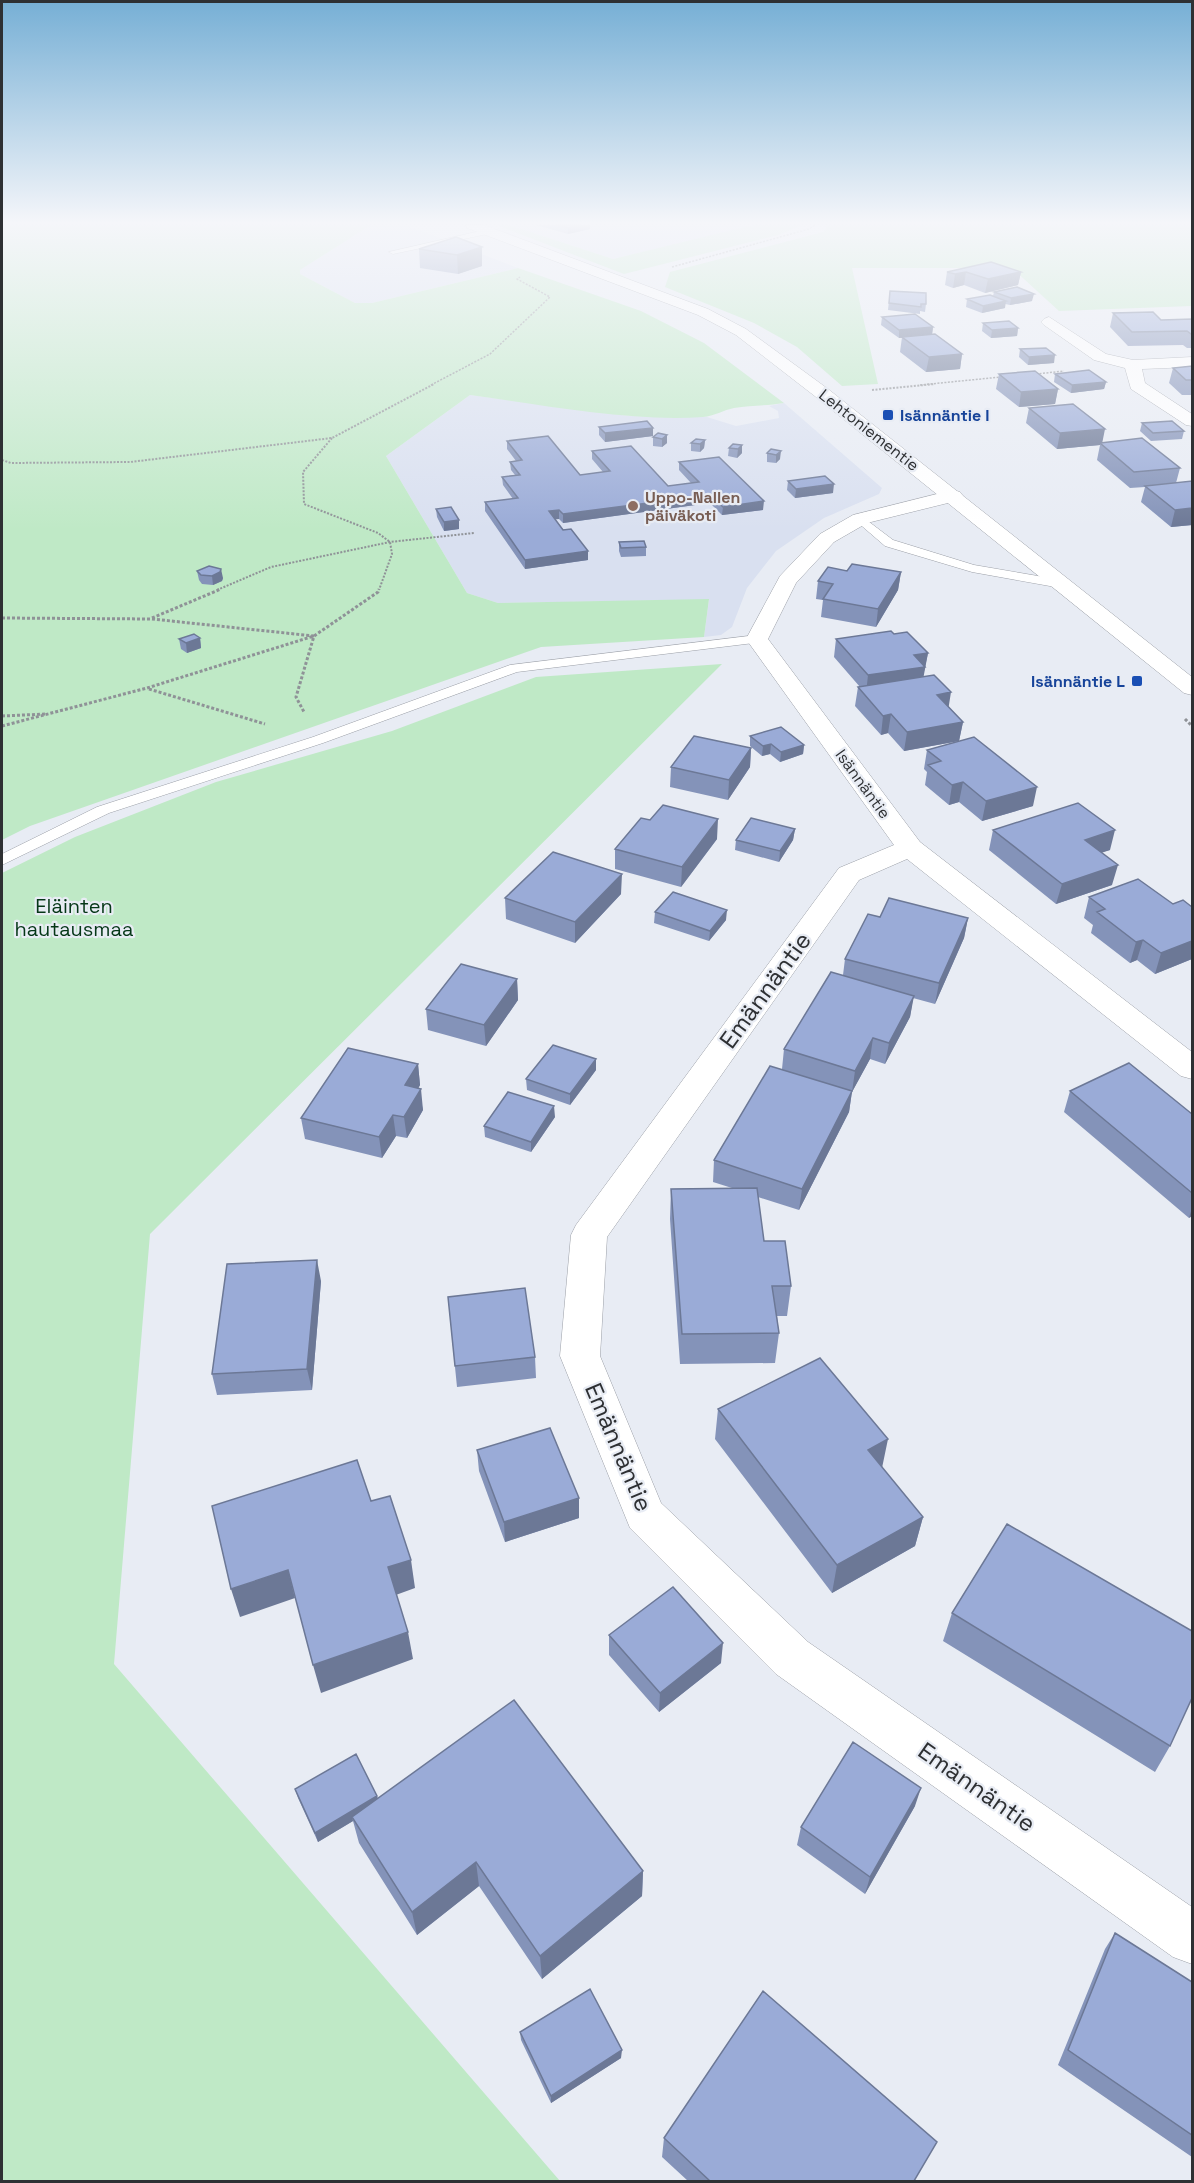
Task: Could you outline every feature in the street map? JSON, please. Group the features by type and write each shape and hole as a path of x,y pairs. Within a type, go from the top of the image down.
{"street":[{"name":"Lehtoniementie","path":"731,327 741,332 953,496 1192,688"},
{"path":"1056,327 1100,357 1133,365 1192,362"},
{"path":"1133,365 1137,385 1192,421"},
{"path":"757,639 786,580 827,538 860,519 953,496"},
{"name":"Isännäntie","path":"757,639 910,848 1192,1068"},
{"name":"Emännäntie","path":"910,848 849,874 589,1234 580,1356 645,1515 792,1658 1192,1938"}],"lane":[{"path":"860,519 889,543 972,568 1061,584"},
{"path":"2,860 104,810 318,740 515,668 757,639"}],"path":[{"path":"2,460 12,463 130,462 332,438 490,354 519,327"},
{"path":"1027,375 1133,365"},
{"path":"873,389 1003,377"},
{"path":"2,726 147,688 314,636 378,592 392,554 390,542 378,533 304,504 303,472 332,438"},
{"path":"152,619 271,567 390,542 474,533"},
{"path":"2,618 152,619 314,636"},
{"path":"314,636 296,697 318,740"},
{"path":"147,688 318,740"},
{"path":"2,716 54,714"},
{"path":"1183,718 1192,726"}],"shaded area":[{"name":"Uppo-Nallen päiväkoti","path":"470,395 629,416 707,417 736,426 779,418 778,411 769,406 784,403 882,488 879,494 824,518 776,551 747,588 732,627 721,635 704,637 709,600 498,603 467,593 386,456"}],"green space":[{"path":"2,327 672,327 704,343 784,403 734,408 703,417 675,418 587,412 470,395 386,456 467,593 498,603 709,599 704,637 541,647 30,826 2,840"},
{"path":"761,327 865,327 878,384 842,386 797,347"},
{"name":"Eläinten hautausmaa","path":"722,664 150,1234 114,1664 560,2181 2,2181 2,873 75,837 216,782 392,731 536,677"}],"building":[{"path":"895,327 933,327 899,330"},
{"path":"988,327 1018,328 992,330"},
{"path":"1127,327 1192,327 1192,334 1187,331 1132,332"},
{"path":"935,334 962,354 929,357 902,337"},
{"path":"1046,348 1055,355 1029,357 1020,349"},
{"path":"1192,366 1192,380 1186,380 1173,368"},
{"path":"1089,370 1106,382 1072,385 1055,374"},
{"path":"1035,371 1058,389 1021,392 999,374"},
{"path":"1073,404 1105,429 1060,433 1029,408"},
{"path":"647,421 653,428 605,433 599,427"},
{"path":"1172,421 1184,431 1153,433 1142,423"},
{"path":"658,433 667,435 662,439 653,437"},
{"path":"548,436 580,475 610,471 592,451 631,446 668,486 699,482 679,462 719,457 764,501 723,507 710,495 563,514 559,510 549,511 563,530 571,529 588,551 525,560 485,502 518,498 502,477 520,475 510,462 522,460 507,441"},
{"path":"1142,438 1180,468 1134,472 1100,443"},
{"path":"696,439 705,440 700,444 691,443"},
{"path":"733,444 742,445 738,449 729,448"},
{"path":"771,449 781,451 776,455 767,453"},
{"path":"825,476 834,484 796,489 788,481"},
{"path":"1192,481 1192,508 1175,510 1145,486"},
{"path":"451,507 459,520 444,522 436,509"},
{"path":"644,541 646,547 621,548 619,542"},
{"path":"852,564 901,572 878,609 823,599 833,584 818,581 828,567 847,571"},
{"path":"209,566 221,569 220,572 212,576 201,575 197,571"},
{"path":"891,631 894,634 907,632 928,653 914,655 925,667 868,675 836,639"},
{"path":"194,634 200,638 186,643 179,639"},
{"path":"934,675 951,692 937,695 963,722 907,732 891,714 883,716 858,687"},
{"path":"781,727 804,745 781,752 771,744 763,746 750,736"},
{"path":"694,736 751,748 729,780 671,767"},
{"path":"974,737 1037,787 986,801 963,782 952,785 928,765 941,761 927,750"},
{"path":"1078,803 1115,830 1085,840 1118,865 1062,884 993,830"},
{"path":"663,805 718,819 682,867 615,849 641,818 650,820"},
{"path":"751,818 795,829 780,851 736,840"},
{"path":"553,852 622,874 575,922 505,898"},
{"path":"1138,879 1173,904 1183,900 1192,907 1192,941 1161,953 1143,940 1136,942 1097,912 1105,909 1089,897"},
{"path":"673,892 727,910 710,931 655,912"},
{"path":"889,898 968,918 939,983 845,959 868,914 880,917"},
{"path":"461,964 517,979 484,1025 426,1009"},
{"path":"831,972 914,996 889,1043 873,1038 855,1071 784,1049"},
{"path":"553,1045 596,1059 570,1094 526,1079"},
{"path":"348,1048 418,1064 405,1085 421,1089 404,1117 393,1115 379,1137 301,1118"},
{"path":"1129,1063 1192,1114 1192,1193 1070,1091"},
{"path":"770,1066 852,1091 802,1189 714,1160"},
{"path":"508,1092 554,1106 531,1142 484,1126"},
{"path":"757,1188 764,1241 785,1241 791,1286 772,1286 779,1333 682,1334 671,1189"},
{"path":"317,1260 307,1369 212,1374 227,1264"},
{"path":"525,1288 535,1357 455,1366 448,1297"},
{"path":"820,1358 888,1439 868,1450 923,1517 837,1565 718,1409"},
{"path":"550,1428 579,1498 504,1522 477,1450"},
{"path":"357,1460 371,1501 390,1496 411,1560 388,1567 408,1632 313,1665 288,1570 231,1589 212,1506"},
{"path":"1007,1524 1192,1631 1192,1698 1170,1746 952,1613"},
{"path":"673,1587 723,1643 660,1693 609,1635"},
{"path":"514,1700 643,1871 540,1956 476,1862 412,1912 352,1817"},
{"path":"853,1742 921,1788 870,1877 801,1827"},
{"path":"356,1754 377,1796 315,1833 295,1789"},
{"path":"1115,1933 1192,1982 1192,2135 1068,2050"},
{"path":"590,1989 622,2050 551,2096 520,2032"},
{"path":"763,1991 937,2142 914,2181 710,2181 664,2138"}],"place":[{"name":"Isännäntie I","path":"888,415"},
{"name":"Uppo-Nallen päiväkoti","path":"633,506"},
{"name":"Isännäntie L","path":"1137,681"}]}
